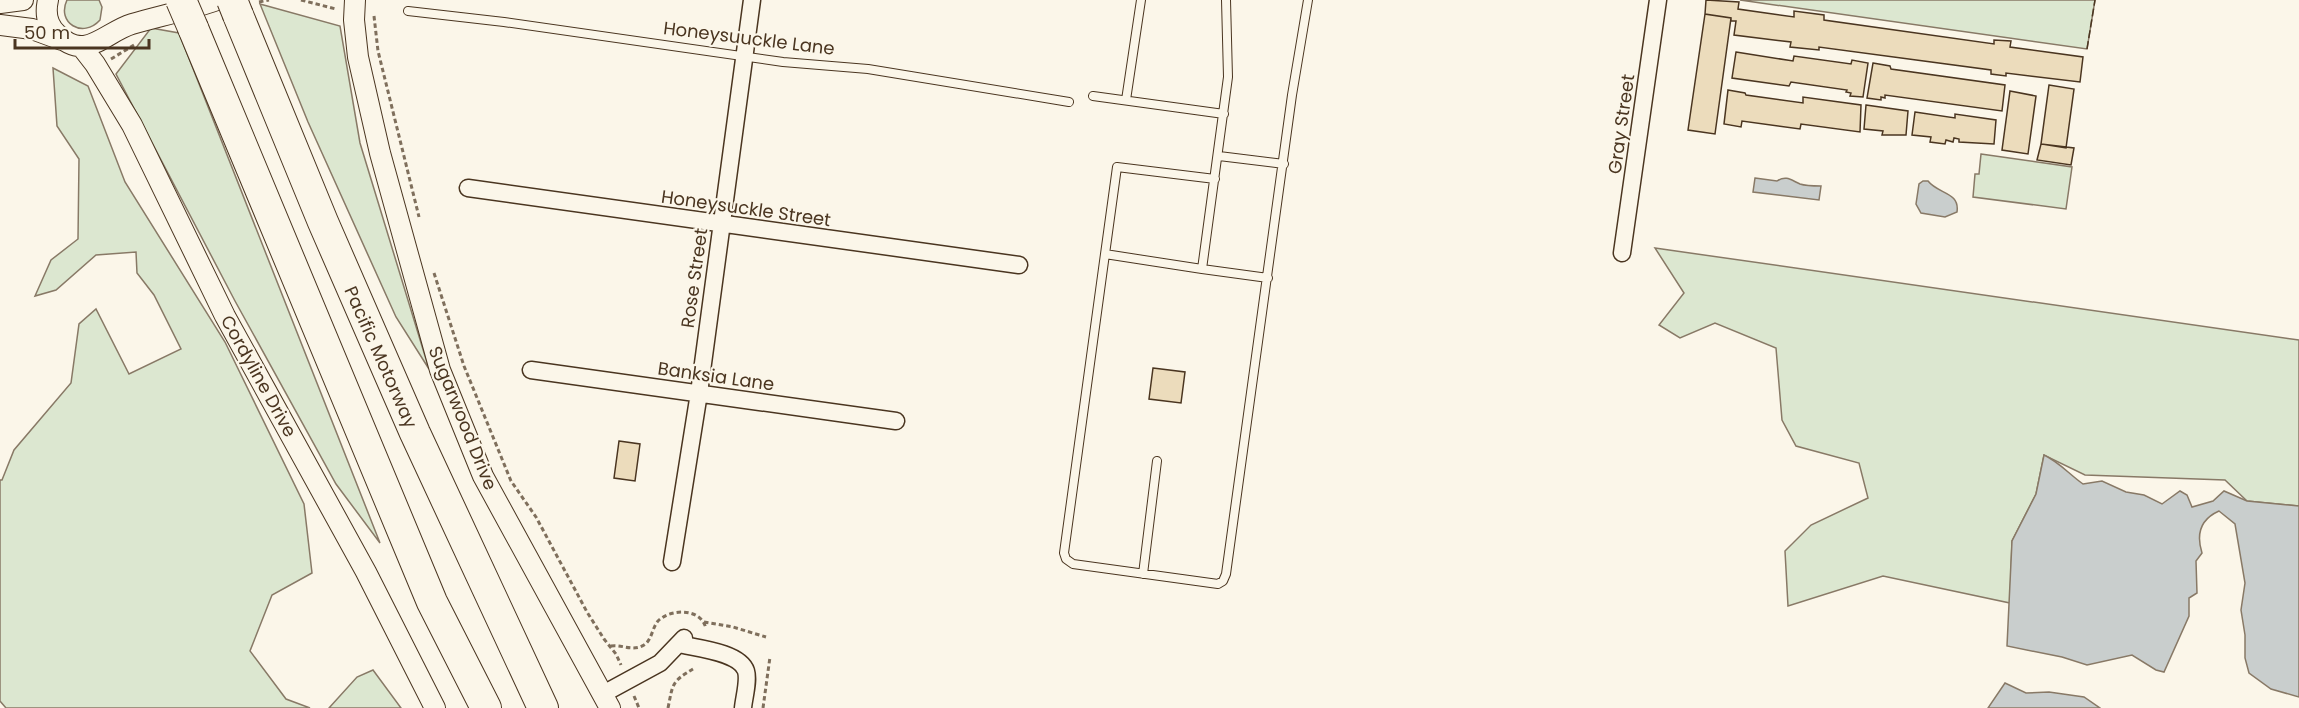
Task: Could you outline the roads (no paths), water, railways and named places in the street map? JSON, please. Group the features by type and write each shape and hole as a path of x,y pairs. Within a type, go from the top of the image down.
{"highway":[{"path":"181,0 432,602 486,708"},
{"name":"Pacific Motorway","path":"229,5 415,433 543,708"}],"street":[{"path":"0,3 23,0"},
{"name":"Cordyline Drive","path":"48,0 46,14 49,23 94,64 132,125 225,316 366,572 435,708"},
{"name":"Rose Street","path":"672,562 699,393 752,0"},
{"name":"Gray Street","path":"1622,253 1658,0"},
{"name":"Sugarwood Drive","path":"364,4 354,20 358,57 380,153 440,370 483,476 607,701"},
{"path":"0,25 32,29 71,43 100,42 125,26 229,5"},
{"name":"Honeysuckle Street","path":"468,188 1019,265"},
{"name":"Banksia Lane","path":"531,370 896,421"},
{"path":"607,701 660,663 681,641 740,661 747,675 743,708"}],"lane":[{"path":"1126,100 1140,0"},
{"path":"1202,268 1224,114 1228,69 1226,0"},
{"path":"1215,179 1117,166 1064,553 1066,559 1073,564 1218,584 1225,579 1292,95 1308,0"},
{"name":"Honeysuuckle Lane","path":"408,10 792,63 868,69 1069,102"},
{"path":"1093,96 1224,114"},
{"path":"1219,156 1284,164"},
{"path":"1105,255 1268,278"},
{"path":"1143,574 1157,461"}]}
